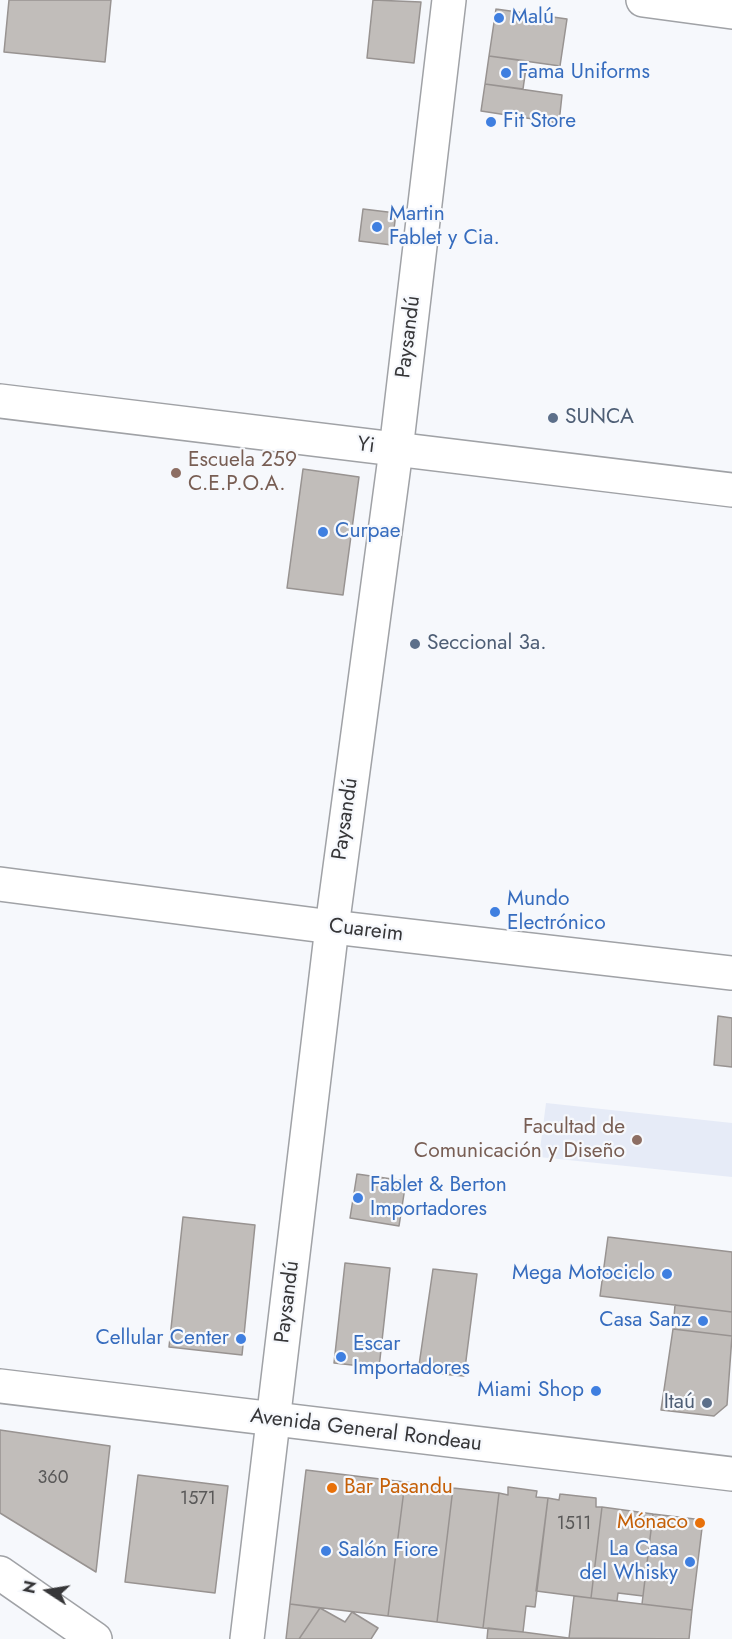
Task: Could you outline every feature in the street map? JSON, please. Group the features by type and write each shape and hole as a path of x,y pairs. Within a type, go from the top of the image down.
{"street":[{"name":"Paysandú","path":"247,1639 332,927 396,450 449,0"},
{"path":"643,0 732,12"},
{"name":"Yi","path":"0,400 732,490"},
{"name":"Cuareim","path":"0,884 332,927 732,974"},
{"name":"Avenida General Rondeau","path":"0,1386 274,1421 732,1473"},
{"path":"0,1573 95,1639"}],"shaded area":[{"name":"Facultad de Comunicación y Diseño","path":"546,1103 732,1123 732,1177 539,1157"}],"building":[{"path":"9,0 111,0 105,62 4,52"},
{"path":"373,0 421,2 414,63 367,58"},
{"path":"496,9 567,19 560,66 489,56"},
{"name":"Fama Uniforms","path":"489,56 527,61 523,89 485,84"},
{"path":"485,84 562,95 559,123 481,111"},
{"name":"Martin Fablet y Cia.","path":"363,209 396,213 392,245 359,241"},
{"name":"Curpae","path":"303,469 359,477 343,595 287,588"},
{"path":"718,1016 732,1018 732,1067 714,1065"},
{"path":"357,1174 406,1181 399,1226 350,1218"},
{"path":"183,1217 255,1225 242,1355 169,1347"},
{"name":"Mega Motociclo","path":"608,1237 732,1252 732,1312 600,1296"},
{"path":"345,1263 390,1268 379,1368 334,1363"},
{"path":"433,1269 477,1274 464,1376 418,1372"},
{"name":"Casa Sanz","path":"675,1305 732,1312 732,1336 673,1329"},
{"path":"673,1329 732,1336 727,1405 714,1416 661,1410"},
{"path":"0,1430 110,1446 96,1572 0,1513"},
{"path":"306,1470 405,1482 388,1616 290,1604"},
{"path":"138,1475 228,1486 215,1593 125,1582"},
{"path":"405,1482 453,1488 437,1622 388,1616"},
{"path":"508,1487 537,1491 536,1497 548,1498 535,1607 526,1606 523,1632 483,1628 499,1493 508,1495"},
{"path":"453,1488 499,1493 483,1628 437,1622"},
{"path":"560,1494 596,1498 596,1507 602,1507 591,1598 536,1591 548,1498 559,1500"},
{"path":"602,1507 653,1514 643,1596 618,1593 617,1601 591,1598"},
{"path":"653,1514 703,1520 692,1610 642,1604"},
{"path":"574,1596 692,1610 689,1639 569,1638"},
{"path":"290,1604 320,1608 299,1639 286,1639"},
{"path":"320,1608 345,1622 352,1612 378,1628 371,1639 299,1639"},
{"path":"488,1628 523,1632 576,1639 487,1639"}],"place":[{"name":"Malú","path":"499,18"},
{"name":"Fama Uniforms","path":"506,73"},
{"name":"Fit Store","path":"491,122"},
{"name":"Martin Fablet y Cia.","path":"377,227"},
{"name":"SUNCA","path":"553,418"},
{"name":"Escuela 259 C.E.P.O.A.","path":"176,473"},
{"name":"Curpae","path":"323,532"},
{"name":"Seccional 3a.","path":"415,644"},
{"name":"Mundo Electrónico","path":"495,912"},
{"name":"Facultad de Comunicación y Diseño","path":"637,1140"},
{"name":"Fablet & Berton Importadores","path":"358,1198"},
{"name":"Mega Motociclo","path":"667,1274"},
{"name":"Casa Sanz","path":"703,1321"},
{"name":"Cellular Center","path":"241,1339"},
{"name":"Escar Importadores","path":"341,1357"},
{"name":"Miami Shop","path":"596,1391"},
{"name":"Itaú","path":"707,1403"},
{"name":"Bar Pasandu","path":"332,1488"},
{"name":"Mónaco","path":"700,1523"},
{"name":"Salón Fiore","path":"326,1551"},
{"name":"La Casa del Whisky","path":"690,1562"}]}
